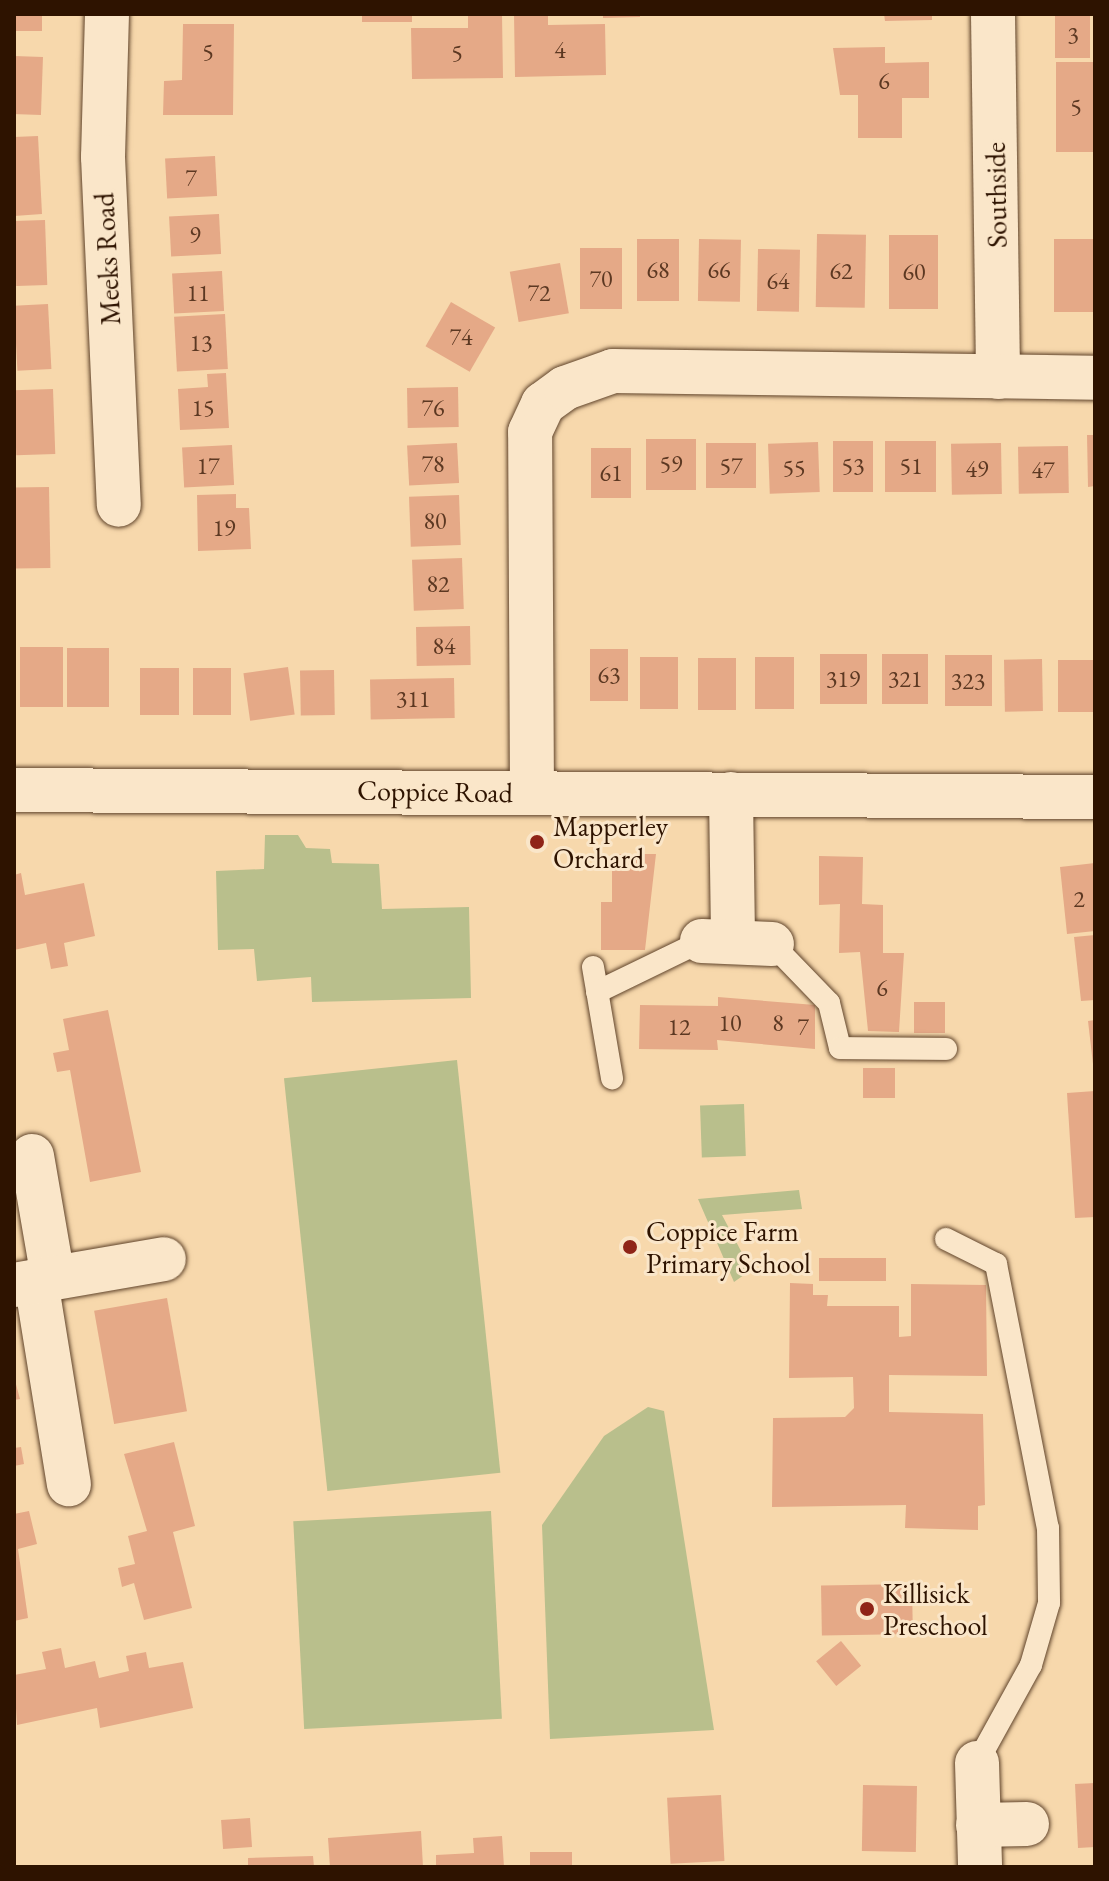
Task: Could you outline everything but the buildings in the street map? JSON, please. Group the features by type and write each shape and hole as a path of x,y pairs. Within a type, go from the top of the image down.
{"street":[{"name":"Meeks Road","path":"107,14 103,157 119,505"},
{"name":"Southside","path":"993,14 998,377"},
{"path":"532,793 529,465 530,432 543,404 583,377 613,371 1095,378"},
{"name":"Coppice Road","path":"14,790 1095,797"},
{"path":"731,794 736,942"},
{"path":"32,1156 34,1281 69,1484"},
{"path":"34,1281 164,1259"},
{"path":"977,1763 979,1846 1027,1824"}],"lane":[{"path":"597,992 736,942 829,1003 840,1048 946,1049"},
{"path":"593,967 612,1078"},
{"path":"946,1239 996,1264 1049,1540 1049,1603 1031,1665 977,1763"}],"green space":[{"path":"265,835 298,835 306,848 330,849 332,863 379,864 382,909 469,907 471,998 312,1002 311,977 257,981 254,949 218,950 216,871 264,869"},
{"path":"457,1060 500,1473 327,1491 284,1078"},
{"path":"744,1104 746,1156 702,1158 700,1106"},
{"path":"799,1190 802,1209 722,1215 751,1270 734,1282 698,1199"},
{"path":"648,1407 664,1411 714,1730 550,1739 542,1525 604,1436"},
{"path":"491,1511 502,1719 304,1729 293,1521"}],"place":[{"name":"Mapperley Orchard","path":"537,842"},
{"name":"Coppice Farm Primary School","path":"630,1247"},
{"name":"Killisick Preschool","path":"867,1609"}]}
